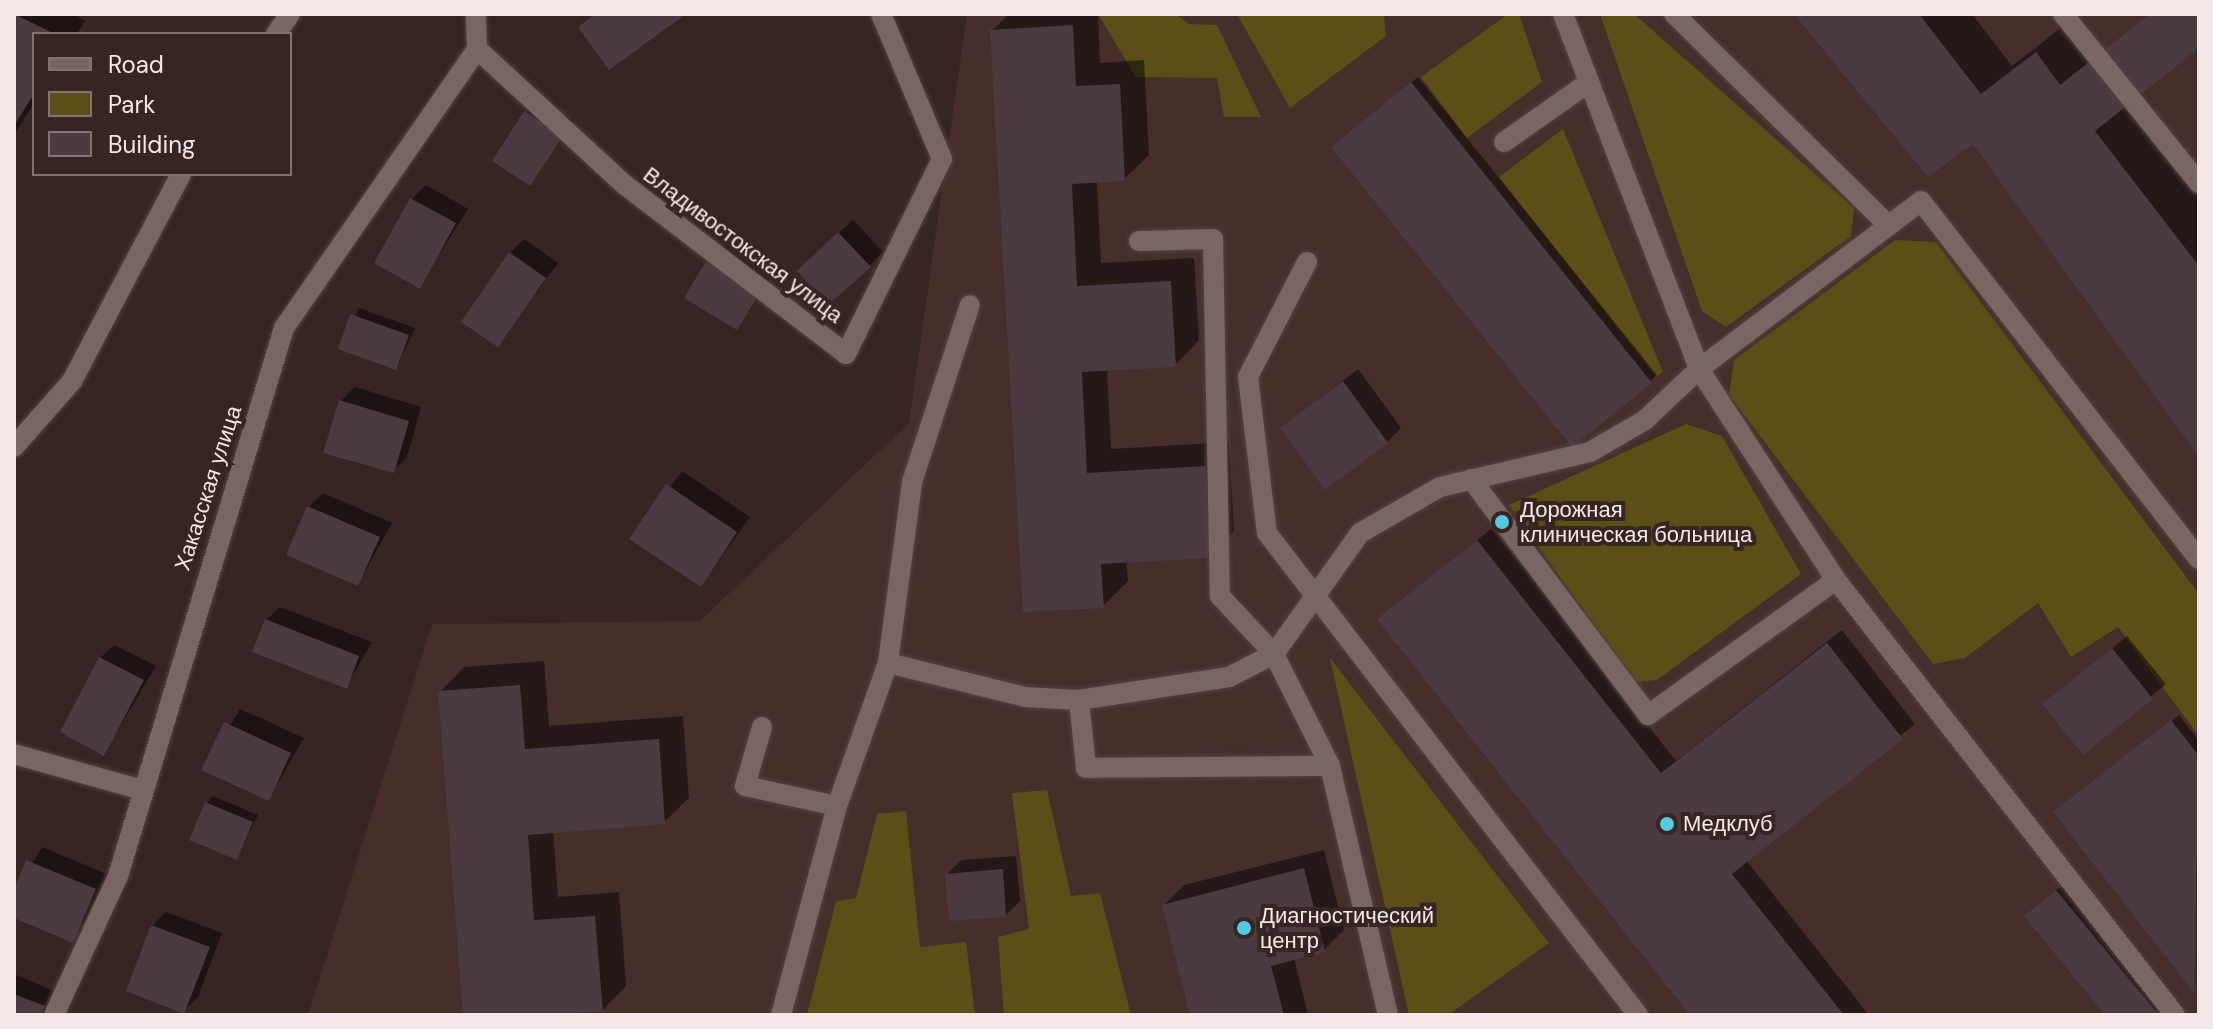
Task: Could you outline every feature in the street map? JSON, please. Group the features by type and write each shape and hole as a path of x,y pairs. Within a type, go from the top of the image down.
{"street":[{"path":"277,32 290,14"},
{"path":"476,14 477,49"},
{"name":"Владивостокская улица","path":"477,49 625,185 846,354 942,159 881,14"},
{"path":"1563,14 1699,369 1836,580 2175,1015"},
{"path":"1674,14 1887,224"},
{"path":"2063,14 2199,183"},
{"name":"Хакасская улица","path":"54,1015 118,876 284,328 477,49"},
{"path":"1504,142 1588,83"},
{"path":"14,447 72,381 180,176"},
{"path":"888,663 1025,697 1079,700 1229,677 1274,654 1311,595 1360,533 1440,487 1590,452 1645,420 1699,369 1921,201 2199,559"},
{"path":"1139,241 1213,239 1220,596 1274,654 1330,766 1388,1015"},
{"path":"1307,262 1248,377 1267,533 1311,595 1638,1015"},
{"path":"781,1015 837,806 888,663 912,482 970,305"},
{"path":"1471,479 1648,715 1836,580"},
{"path":"1079,700 1086,768 1330,766"},
{"path":"762,727 745,786 837,806"},
{"path":"14,754 142,790"}],"shaded area":[{"name":"Дорожная клиническая больница","path":"967,14 2199,14 2199,1015 308,1015 432,624 700,621 909,423"}],"green space":[{"path":"1098,14 1175,14 1189,24 1217,25 1261,117 1224,117 1217,78 1136,77"},
{"path":"1237,14 1384,14 1386,36 1290,108"},
{"path":"1508,14 1519,14 1542,82 1467,138 1421,77"},
{"path":"1600,14 1634,14 1854,208 1851,236 1726,327 1702,311"},
{"path":"1563,129 1663,372 1656,377 1499,177"},
{"path":"1895,240 1936,242 2199,594 2199,736 2118,627 2071,657 2038,603 1965,658 1933,664 1729,395 1734,360"},
{"path":"1686,424 1722,436 1801,574 1657,680 1634,682 1509,505"},
{"path":"1330,658 1549,943 1448,1015 1409,1015"},
{"path":"1047,790 1071,896 1100,893 1131,1015 1004,1015 998,937 1029,929 1012,793"},
{"path":"906,811 920,947 966,942 975,1015 807,1015 836,901 856,898 877,814"}],"building":[{"path":"14,14 51,32 32,32 32,97 14,126"},
{"path":"595,14 686,14 609,70 578,27"},
{"path":"1794,14 1919,14 1981,94 2036,52 2060,85 2150,14 2199,14 2199,48 2095,131 2199,266 2199,457 1973,144 1928,177"},
{"path":"1073,25 1076,86 1120,84 1125,181 1072,184 1077,286 1171,281 1176,367 1082,372 1087,473 1206,466 1210,558 1101,564 1104,608 1023,612 990,30"},
{"path":"1411,82 1652,383 1572,447 1331,147"},
{"path":"524,111 563,136 530,186 492,161"},
{"path":"410,198 456,223 420,289 374,263"},
{"path":"838,232 871,267 828,305 797,271"},
{"path":"509,252 546,278 498,347 461,322"},
{"path":"709,256 763,288 737,330 684,298"},
{"path":"350,314 409,335 396,370 338,349"},
{"path":"1343,381 1388,443 1325,490 1280,428"},
{"path":"339,400 409,421 394,473 323,453"},
{"path":"666,484 737,532 701,587 629,539"},
{"path":"307,506 380,537 358,586 286,555"},
{"name":"Медклуб","path":"1477,540 1661,773 1827,643 1903,739 1732,874 1844,1015 1690,1015 1377,619"},
{"path":"265,619 359,656 347,689 252,652"},
{"path":"2112,648 2153,699 2083,755 2042,704"},
{"path":"99,657 144,680 104,756 60,732"},
{"path":"520,685 525,749 659,739 665,824 528,835 534,920 595,916 603,1012 463,1015 438,691"},
{"path":"2171,720 2199,756 2194,993 2053,812"},
{"path":"224,722 291,753 269,801 201,770"},
{"path":"205,802 253,822 237,860 189,840"},
{"path":"26,860 96,889 73,943 14,918 14,889"},
{"name":"Диагностический центр","path":"1304,868 1325,952 1271,966 1284,1015 1190,1015 1162,905"},
{"path":"1003,869 1006,917 949,921 945,874"},
{"path":"2056,890 2157,1013 2155,1015 2105,1015 2024,916"},
{"path":"151,925 210,947 184,1014 126,991"},
{"path":"14,994 45,1006 41,1015 14,1015"}],"place":[{"name":"Дорожная клиническая больница","path":"1502,522"},
{"name":"Медклуб","path":"1667,824"},
{"name":"Диагностический центр","path":"1244,928"}]}
